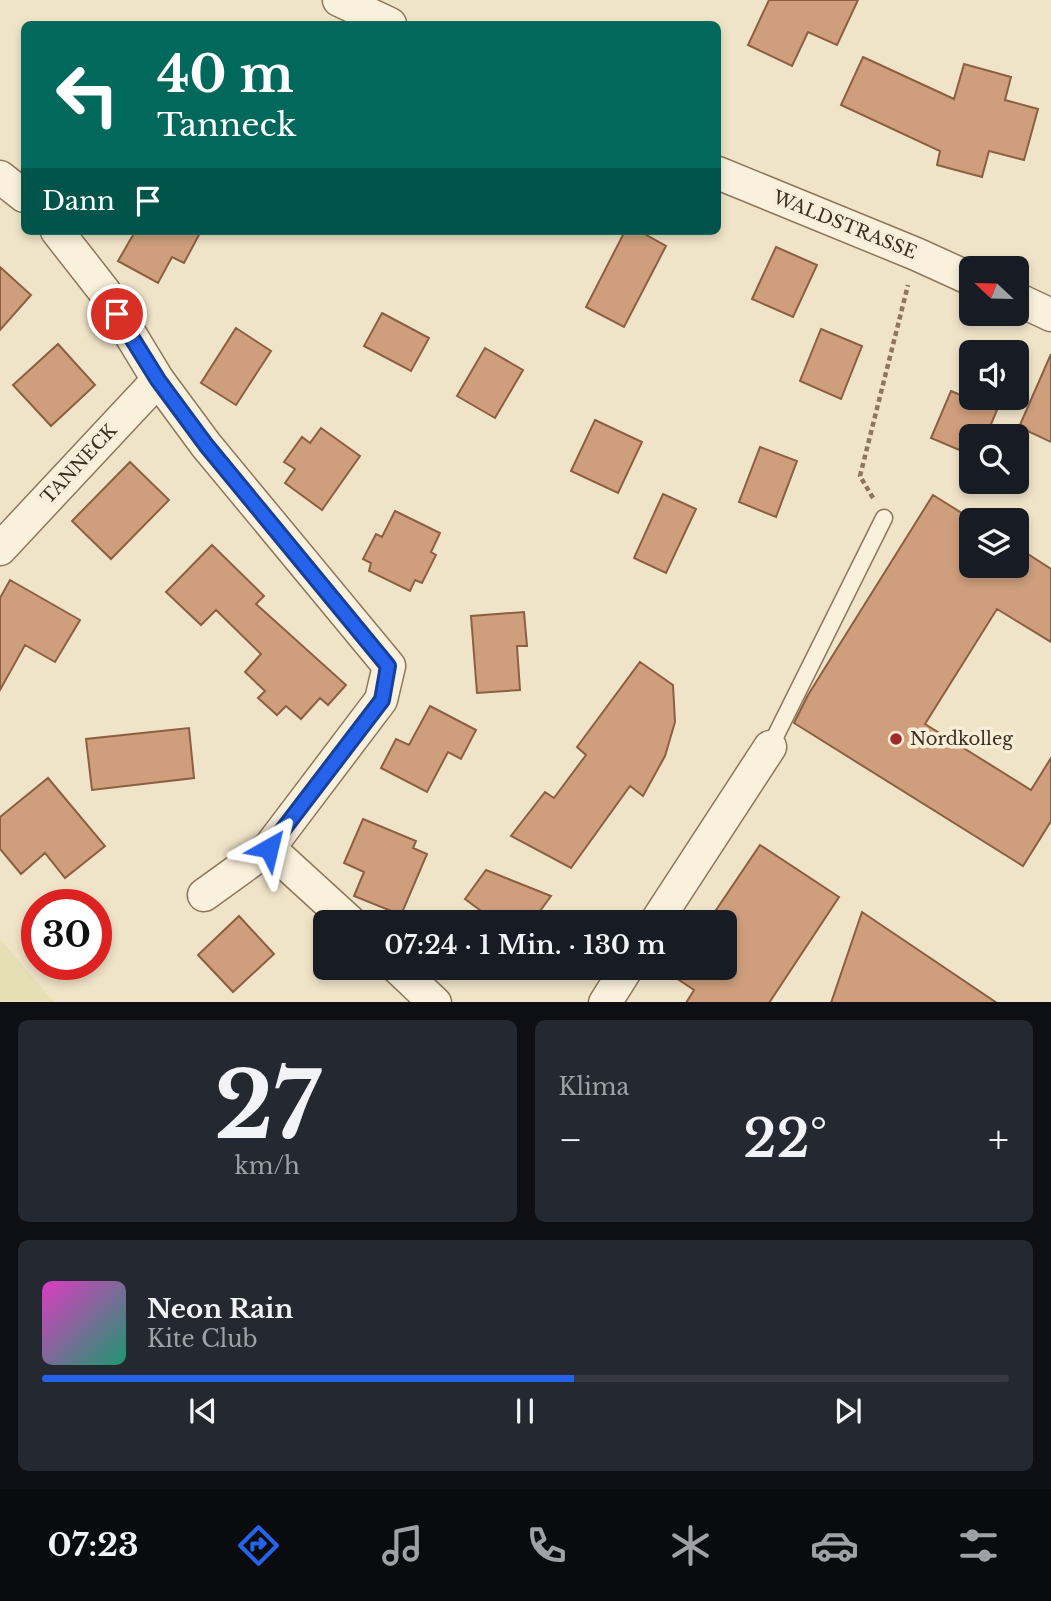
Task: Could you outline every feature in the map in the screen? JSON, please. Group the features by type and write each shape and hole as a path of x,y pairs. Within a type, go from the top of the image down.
{"street":[{"path":"340,0 384,21"},
{"name":"WALDSTRASSE","path":"721,174 959,274"},
{"path":"0,177 21,194"},
{"path":"60,235 104,291 158,380 206,445 388,666 382,700 269,848 204,895"},
{"path":"1029,305 1051,315"},
{"name":"TANNECK","path":"0,549 158,380"},
{"path":"664,910 770,747"},
{"path":"269,848 337,910"},
{"path":"411,980 434,1002"},
{"path":"605,1002 619,980"}],"lane":[{"path":"770,747 884,518"}],"path":[{"path":"884,518 860,476 916,254"}],"shaded area":[{"path":"0,939 21,964 21,980 35,980 54,1002 0,1002"}],"building":[{"path":"769,0 858,0 837,45 808,32 792,66 748,45"},
{"path":"863,57 954,99 964,64 1011,77 1005,100 1038,109 1024,160 989,151 982,177 937,165 940,151 841,105"},
{"path":"133,235 199,235 184,263 172,257 158,283 118,261"},
{"path":"623,235 646,235 666,246 624,327 586,307"},
{"path":"776,247 817,265 793,317 752,299"},
{"path":"0,267 31,295 0,330"},
{"path":"382,313 429,338 411,371 364,346"},
{"path":"236,328 271,351 236,405 201,383"},
{"path":"821,329 862,346 841,399 800,381"},
{"path":"58,344 95,385 51,426 13,385"},
{"path":"485,348 523,370 495,418 457,396"},
{"path":"1051,354 1051,442 1029,432 1029,424 1020,424 1026,410 1029,410 1029,404"},
{"path":"951,391 959,394 959,410 997,410 991,424 959,424 959,450 931,438"},
{"path":"595,420 642,442 618,493 571,471"},
{"path":"321,428 360,456 322,510 285,483 295,469 284,462 302,437 310,443"},
{"path":"760,447 797,461 776,517 739,502"},
{"path":"130,462 169,500 111,559 72,521"},
{"path":"663,494 696,509 666,573 634,558"},
{"path":"933,495 959,511 959,578 1029,578 1029,555 1051,569 1051,642 997,609 925,724 1031,790 1051,758 1051,821 1023,866 794,723 808,695"},
{"path":"395,511 440,533 431,552 436,555 422,583 415,580 410,591 369,571 371,563 363,559 376,534 382,537"},
{"path":"212,545 264,596 256,604 346,685 328,705 320,698 301,719 286,706 277,715 258,698 265,691 245,672 261,654 216,610 201,625 166,592"},
{"path":"10,580 80,620 55,662 25,645 0,690 0,598"},
{"path":"524,612 527,646 517,646 520,690 477,693 471,616"},
{"path":"640,662 673,685 675,722 665,756 643,796 630,786 571,868 511,836 545,792 554,798 586,755 577,747"},
{"path":"430,706 476,730 461,759 448,752 427,792 381,768 396,739 409,745"},
{"path":"189,728 194,778 92,790 86,739"},
{"path":"48,778 105,846 65,878 45,853 21,874 0,849 0,817"},
{"path":"363,819 416,841 413,848 427,854 403,910 389,910 354,896 364,872 344,863"},
{"path":"760,845 839,897 770,1002 687,1002 694,990 679,980 737,980 737,910 716,910"},
{"path":"486,870 551,896 541,910 480,910 465,899"},
{"path":"862,912 996,1002 831,1002"},
{"path":"239,916 274,954 233,992 198,955"}],"place":[{"name":"Nordkolleg","path":"896,739"}],"route":[{"path":"117,314 158,380 206,445 388,666 382,700 269,848"}]}
